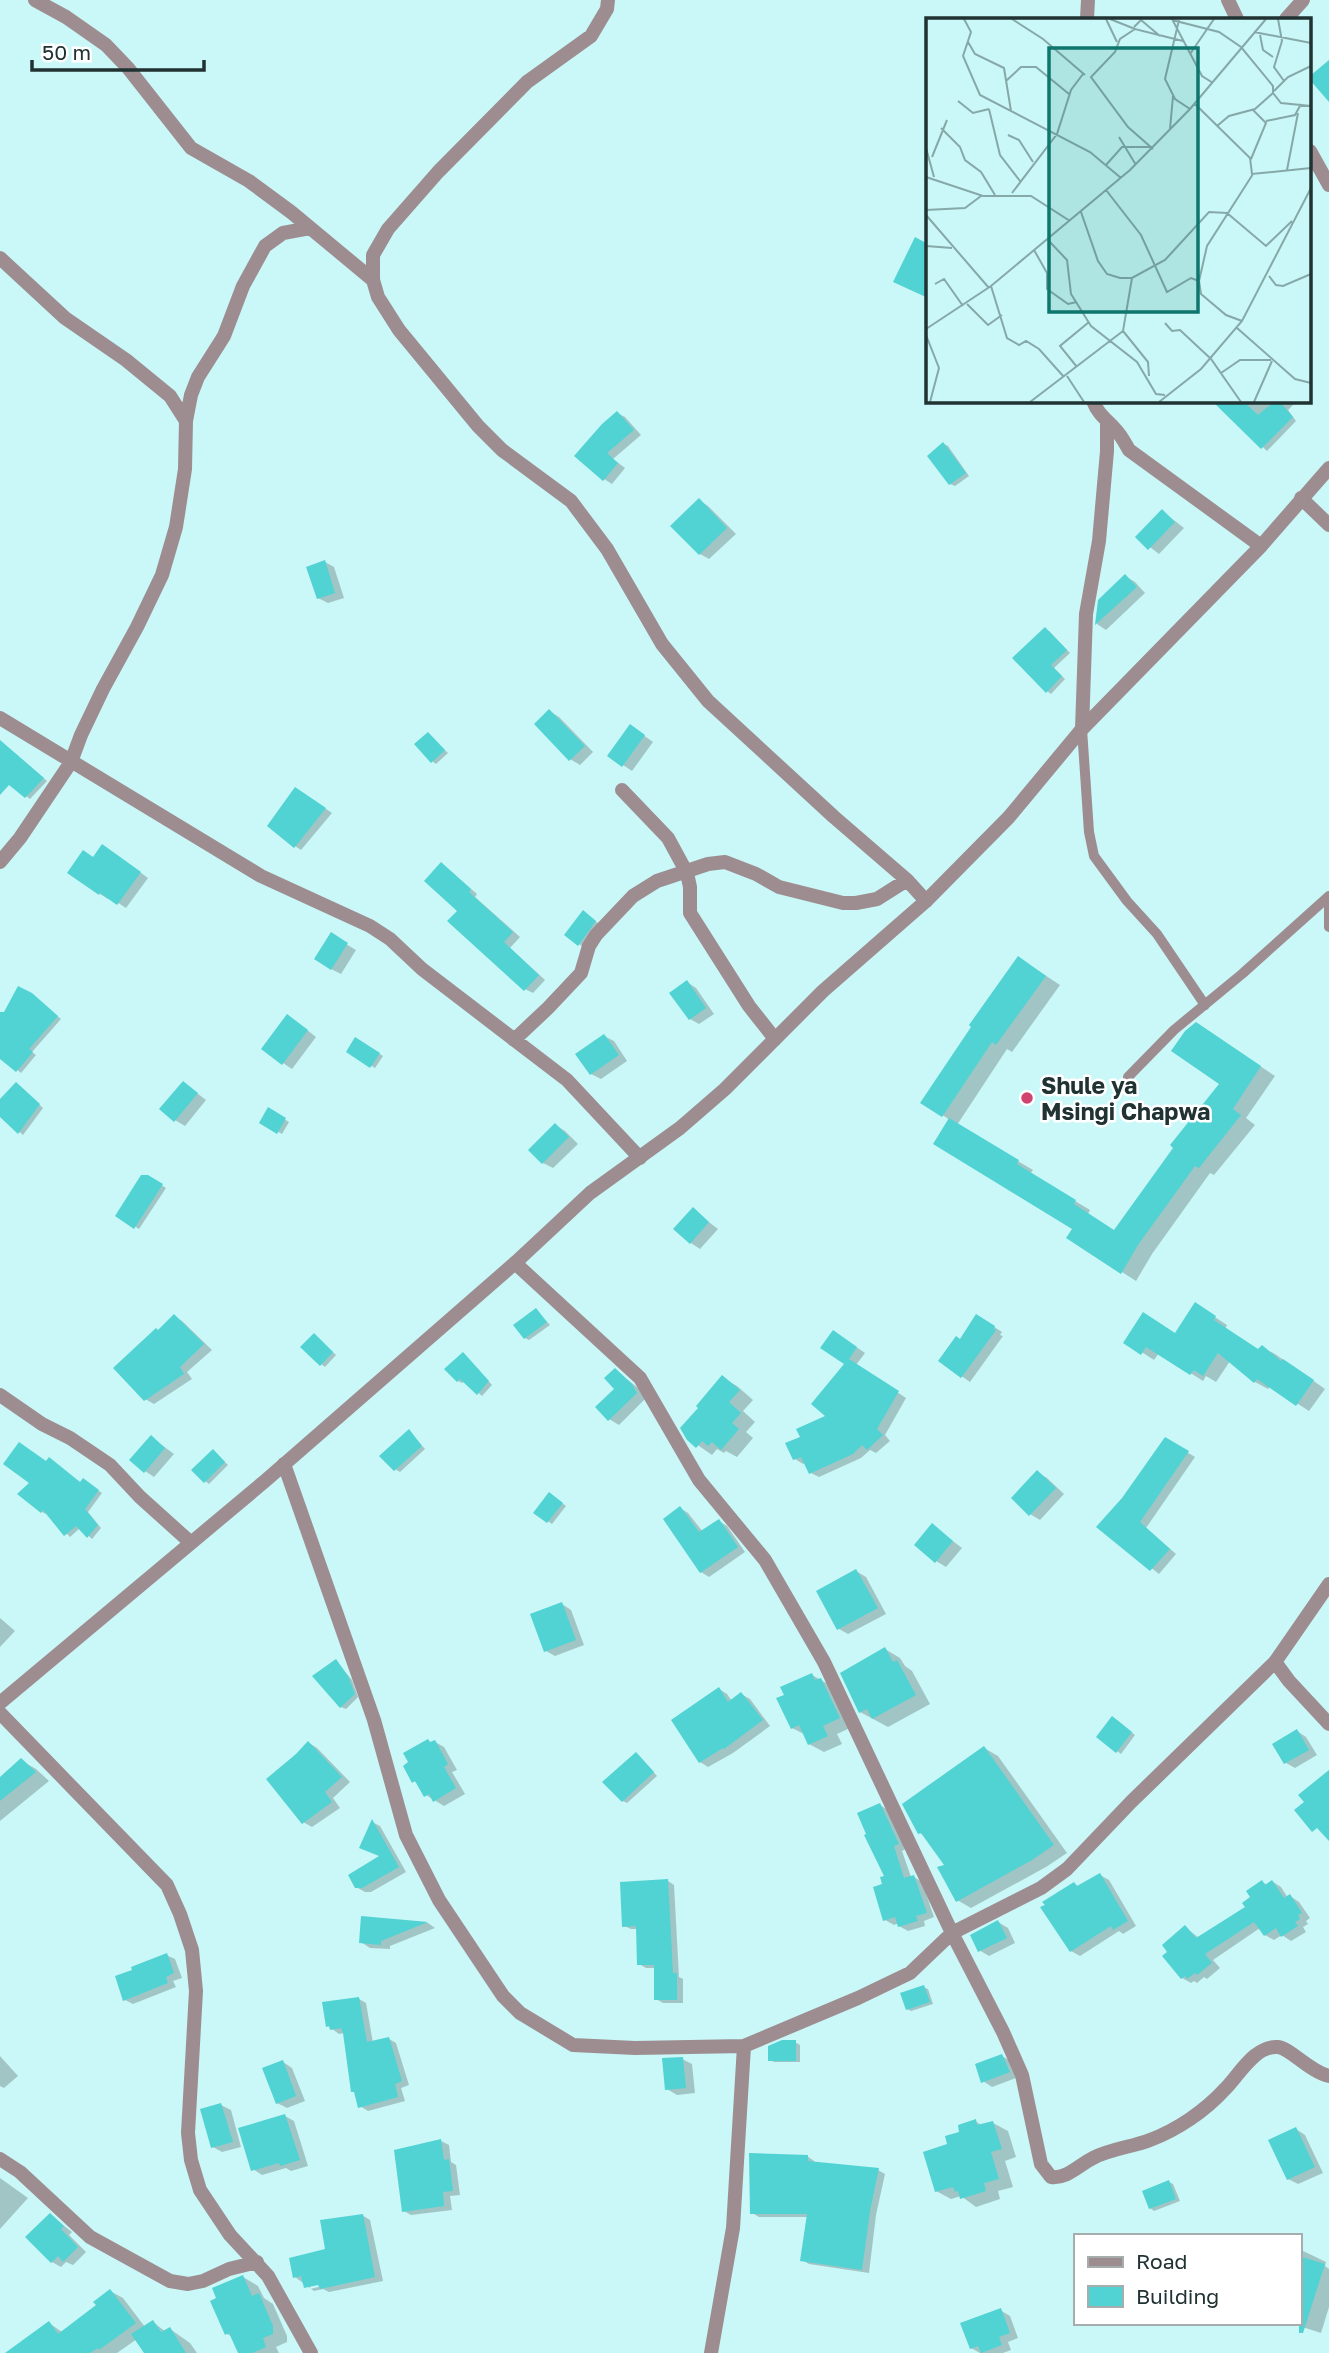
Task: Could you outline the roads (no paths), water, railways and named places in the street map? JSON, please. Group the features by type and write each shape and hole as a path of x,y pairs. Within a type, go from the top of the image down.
{"street":[{"path":"35,0 66,17 106,46 128,68 191,148 250,181 373,280"},
{"path":"608,0 607,9 591,36 527,82 438,172 388,229 373,255 373,280 378,297 399,330 478,426 502,450 571,501 607,549 662,644 708,701 907,880 926,901"},
{"path":"1087,18 1088,0"},
{"path":"1228,0 1237,18"},
{"path":"1287,18 1303,0"},
{"path":"1312,155 1329,185"},
{"path":"0,862 20,838 71,762 81,735 162,575 176,527 183,481 186,421 198,377 224,336 243,286 265,246 277,236 310,228"},
{"path":"0,258 65,318 126,360 170,396 186,421"},
{"path":"1094,402 1129,450 1261,547"},
{"path":"1082,729 1086,614 1099,541 1107,423"},
{"path":"0,1703 284,1464 514,1264 590,1193 640,1158 724,1089 823,990 926,901 1009,817 1082,729 1261,547 1329,468"},
{"path":"1301,498 1329,525"},
{"path":"0,718 261,876 370,926 390,939 422,969 567,1080 640,1158"},
{"path":"622,790 668,838 687,873 690,913 749,1006 775,1039"},
{"path":"514,1040 580,973 589,946 596,935 633,896 657,881 708,864 725,862 756,874 779,887 843,903 877,899 907,880"},
{"path":"514,1264 640,1378 699,1480 765,1560 824,1662 952,1933 1003,2032 1022,2075 1041,2164 1051,2178 1060,2179 1095,2156 1150,2140 1193,2116 1224,2091 1250,2060 1265,2050 1279,2047 1306,2066 1329,2076"},
{"path":"0,1395 110,1465 140,1497 190,1542"},
{"path":"284,1464 374,1720 406,1835 439,1900 503,1996 520,2013 573,2045 635,2048 744,2046 858,1998 911,1972 952,1933 1041,1888 1067,1869 1131,1802 1275,1662 1329,1584"},
{"path":"1275,1662 1329,1724"},
{"path":"0,1713 167,1885 192,1950 196,1991 188,2133 191,2160 200,2190 230,2235 257,2262 286,2305 311,2353"},
{"path":"711,2353 733,2228 744,2046"},
{"path":"0,2159 20,2172 90,2237 170,2281 188,2284 203,2281 229,2269 257,2262"}],"lane":[{"path":"1082,729 1089,832 1094,856 1127,901 1157,934 1205,1005"},
{"path":"1128,1077 1174,1030 1242,974 1329,896"},
{"path":"1329,896 1329,927"}],"place":[{"name":"Shule ya Msingi Chapwa","path":"1027,1098"}]}
